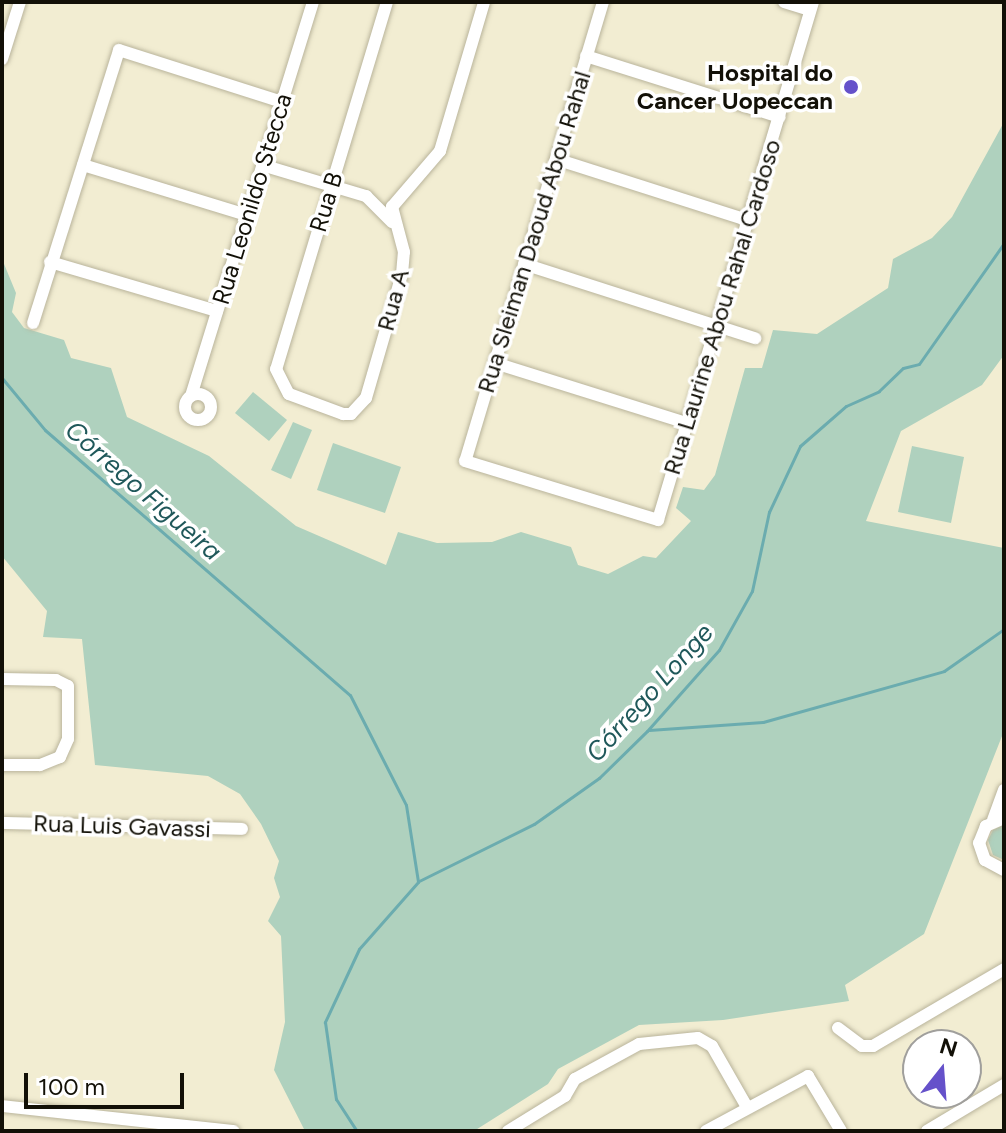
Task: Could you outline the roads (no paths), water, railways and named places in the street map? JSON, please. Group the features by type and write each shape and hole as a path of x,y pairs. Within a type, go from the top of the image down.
{"street":[{"path":"2,59 20,2"},
{"name":"Rua Leonildo Stecca","path":"197,395 197,377 312,2"},
{"name":"Rua B","path":"295,397 280,382 277,362 387,2"},
{"path":"394,225 392,207 406,188 426,173 440,151 484,2"},
{"name":"Rua Sleiman Daoud Abou Rahal","path":"603,2 465,461 658,520"},
{"path":"784,2 812,6"},
{"name":"Rua Laurine Abou Rahal Cardoso","path":"658,520 812,6"},
{"path":"33,323 119,50 282,102"},
{"path":"586,56 780,117"},
{"path":"556,159 747,220"},
{"path":"83,165 247,215"},
{"path":"262,165 366,196 394,225"},
{"path":"366,196 406,188"},
{"name":"Rua A","path":"295,397 343,414 362,404 404,265 394,225"},
{"path":"50,262 217,311"},
{"path":"524,264 755,338"},
{"path":"495,363 686,423"},
{"path":"2,679 64,682 68,699 68,739 60,757 40,765 2,765"},
{"path":"1004,790 998,819 981,834 980,852 992,867 1004,870"},
{"name":"Rua Luis Gavassi","path":"2,823 242,829"},
{"path":"838,1028 862,1046 873,1046 1004,969"},
{"path":"508,1131 565,1096 575,1079 639,1044 698,1038 712,1046 747,1107"},
{"path":"706,1131 808,1076 841,1131"},
{"path":"927,1131 1004,1085"},
{"path":"2,1106 234,1131"}],"waterway":[{"name":"Córrego Longe","path":"419,881 534,824 599,778 647,731 719,650 752,591 769,512 800,446 846,406 879,391 903,368 919,364 1004,243"},
{"name":"Córrego Figueira","path":"2,378 45,430 350,695 406,805 418,882 359,949 325,1022 336,1099 357,1131"},
{"path":"649,730 763,722 944,671 1004,629"}],"place":[{"name":"Hospital do Cancer Uopeccan","path":"851,87"}]}
